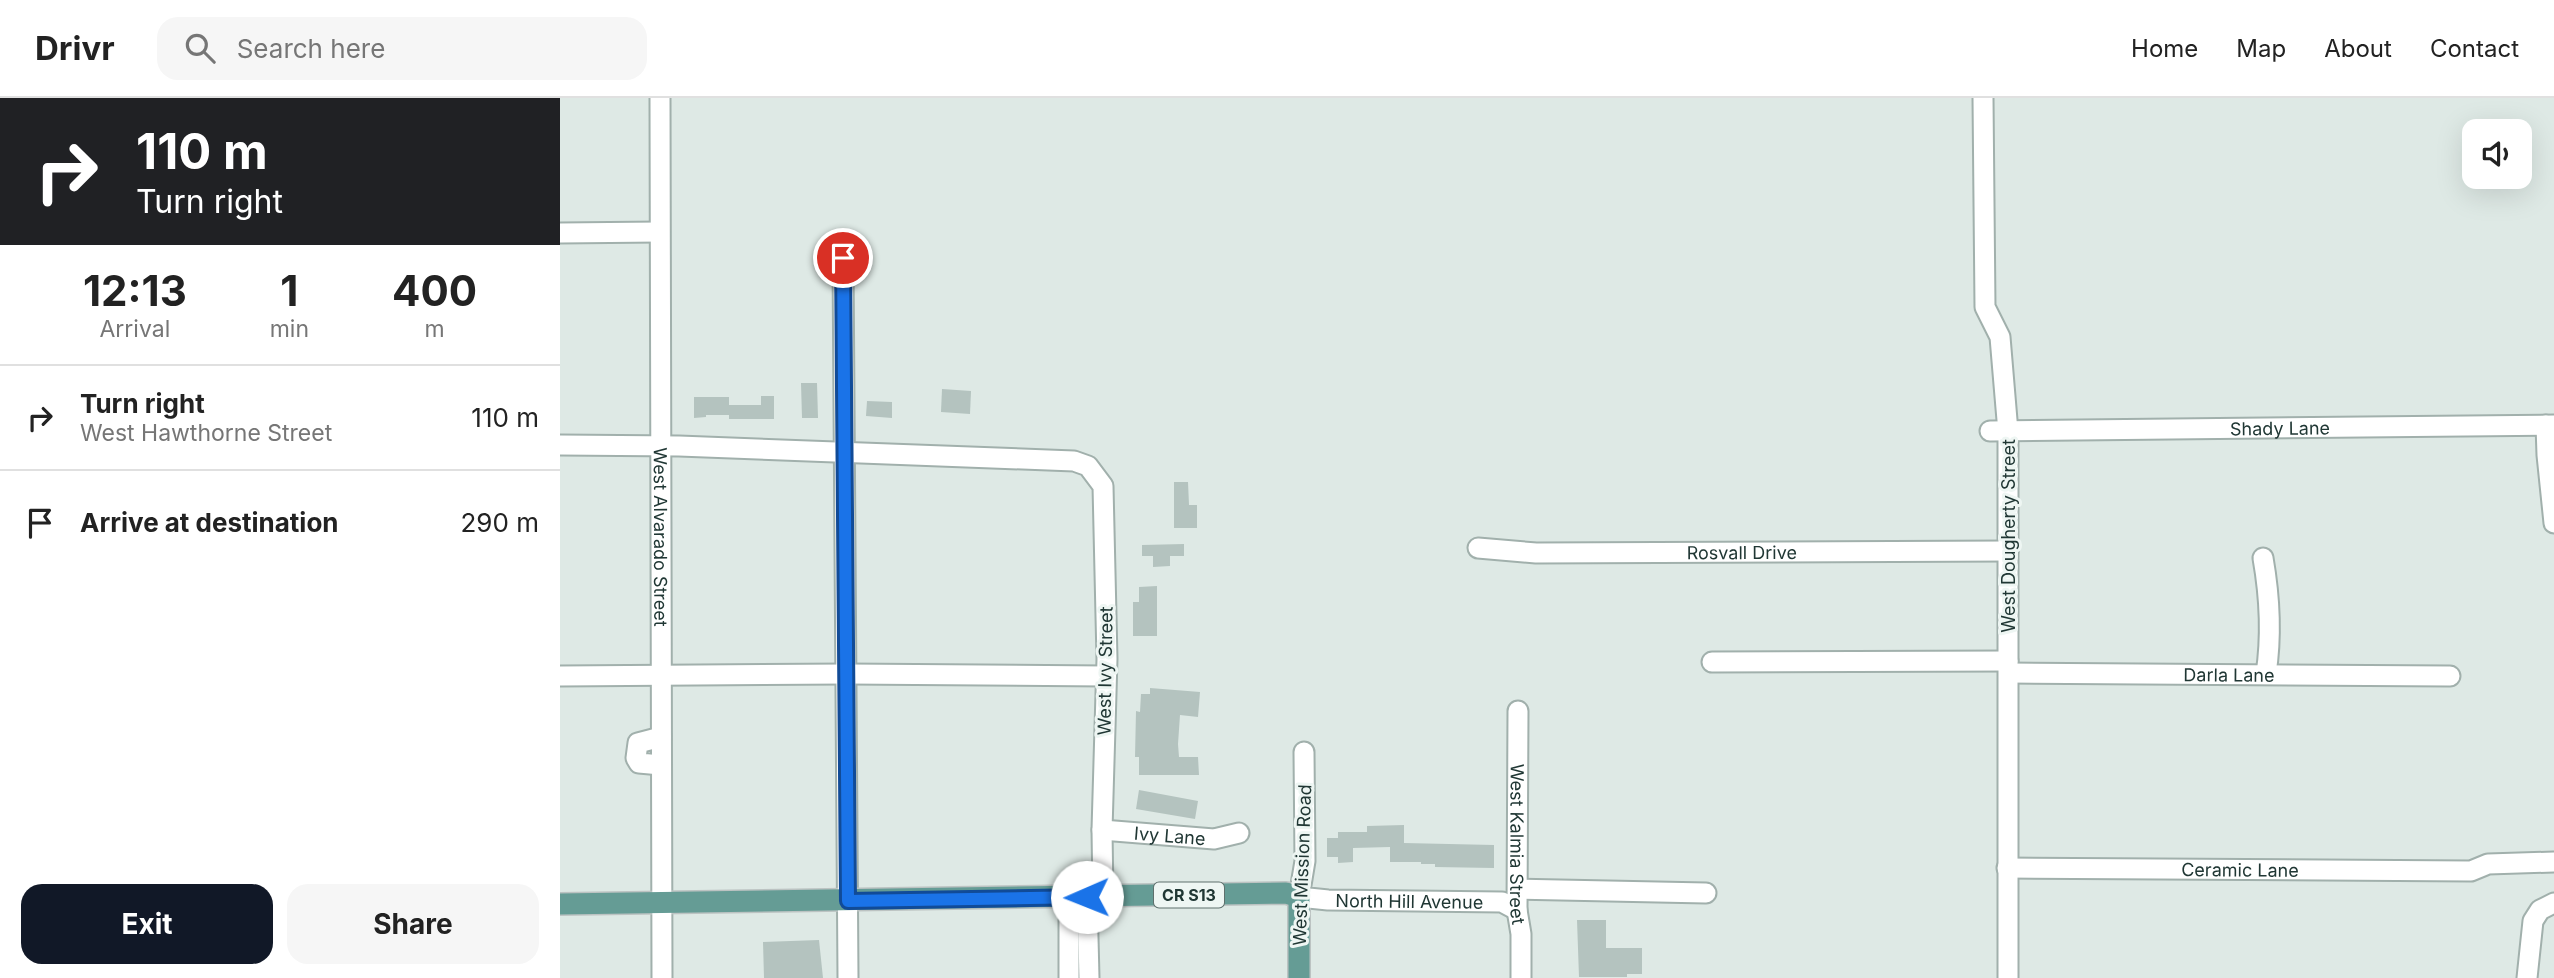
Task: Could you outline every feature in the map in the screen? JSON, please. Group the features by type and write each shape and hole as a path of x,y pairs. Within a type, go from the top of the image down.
{"main road":[{"name":"CR S13","path":"560,904 1286,893 1299,897"},
{"name":"West Mission Road","path":"1299,897 1299,978"}],"street":[{"name":"West Alvarado Street","path":"660,98 662,978"},
{"name":"West Dougherty Street","path":"1983,98 1985,307 2000,337 1999,432 2008,551 2008,978"},
{"path":"560,233 659,232"},
{"path":"843,258 848,978"},
{"path":"2550,425 2554,523"},
{"name":"Shady Lane","path":"1999,432 2550,425"},
{"path":"560,445 845,453"},
{"name":"West Ivy Street","path":"845,453 1074,461 1088,466 1103,486 1106,676 1102,830 1086,897"},
{"name":"Rosvall Drive","path":"1478,548 1536,553 2008,551"},
{"path":"2263,558 2271,635 2266,674"},
{"name":"Darla Lane","path":"1712,662 2450,676"},
{"path":"560,676 1106,676"},
{"name":"West Kalmia Street","path":"1518,711 1517,910 1521,934 1521,978"},
{"name":"West Mission Road","path":"1299,897 1305,861 1304,752"},
{"name":"Ivy Lane","path":"1102,830 1214,839 1239,834"},
{"name":"Ceramic Lane","path":"2007,868 2471,871 2488,864 2554,862"},
{"path":"1518,889 1706,892"},
{"path":"1069,978 1086,897"},
{"path":"1086,897 1089,978"},
{"name":"North Hill Avenue","path":"1299,897 1328,900 1502,902 1517,910"},
{"path":"2527,978 2533,921 2540,910 2554,903"}],"building":[{"path":"801,383 817,383 818,418 802,418"},
{"path":"942,389 971,391 970,414 941,412"},
{"path":"761,396 774,396 774,419 729,419 729,405 761,405"},
{"path":"694,397 729,397 729,415 694,418"},
{"path":"867,401 892,402 892,418 866,416"},
{"path":"1174,482 1188,482 1189,505 1197,505 1197,528 1174,528"},
{"path":"1184,544 1184,556 1170,556 1170,566 1153,567 1153,556 1142,556 1142,545"},
{"path":"1157,586 1157,636 1133,636 1133,602 1139,602 1139,587"},
{"path":"1150,688 1200,692 1198,717 1180,715 1178,744 1179,757 1198,757 1199,775 1139,775 1139,757 1135,757 1136,711 1140,712 1141,694 1150,694"},
{"path":"1139,790 1198,801 1195,819 1136,809"},
{"path":"1404,825 1404,843 1494,845 1494,868 1435,867 1435,864 1421,862 1390,862 1390,847 1353,848 1353,862 1338,863 1338,857 1327,857 1327,838 1338,838 1338,832 1367,832 1367,826"},
{"path":"1577,920 1606,920 1606,948 1642,948 1642,974 1627,974 1627,977 1579,977"},
{"path":"819,940 823,978 764,978 763,942"}],"route":[{"path":"843,258 848,901 1087,897"}]}
